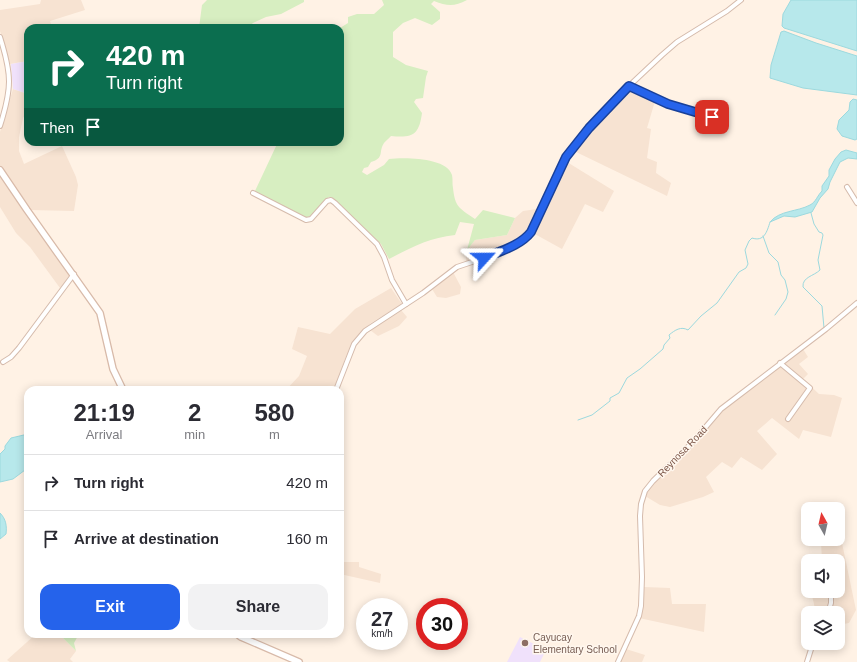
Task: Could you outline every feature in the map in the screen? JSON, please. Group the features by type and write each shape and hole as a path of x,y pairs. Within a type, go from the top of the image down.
{"street":[{"path":"338,386 354,344 371,326 406,304 457,267 484,258 524,239 531,232 566,157 574,146 629,86 677,42 727,12 741,0"},
{"path":"0,37 8,64 10,77 9,91 0,126"},
{"path":"629,86 668,104 725,122"},
{"path":"0,170 74,274 102,317 111,362 121,386"},
{"path":"847,187 857,203"},
{"path":"253,193 306,220 311,219 327,201 332,201 351,217 377,244 387,263 392,280 406,304"},
{"path":"3,362 11,357 19,348 74,274"},
{"name":"Reynosa Road","path":"618,662 639,616 641,606 642,577 640,516 641,504 645,491 653,481 692,443 721,409 826,329 857,303"},
{"path":"780,363 810,388 788,419"},
{"path":"243,638 299,662"},
{"path":"807,662 811,650"}],"shaded area":[{"path":"41,0 81,0 85,10 50,21 51,24 24,24 24,62 10,64 0,31 0,10 40,4"},
{"path":"24,62 24,93 13,89 11,64"},
{"path":"13,89 24,93 24,116 19,137 19,151 24,164 62,146 78,185 74,211 30,210 0,165 0,132"},
{"path":"630,90 655,101 647,128 651,129 647,158 657,162 656,173 671,183 667,196 574,151"},
{"path":"567,162 614,191 603,212 585,204 562,249 533,233 548,198"},
{"path":"0,175 72,274 60,288 30,247 16,233 0,207"},
{"path":"537,209 531,227 524,238 473,261 466,262 467,250 475,240 507,235 515,218 523,211"},
{"path":"453,272 461,287 460,294 446,298 437,297 432,289"},
{"path":"391,288 402,304 371,323 357,336 345,359 335,386 290,386 299,376 307,356 292,349 298,327 330,334 355,309"},
{"path":"401,310 407,317 399,326 378,336 370,330"},
{"path":"803,349 808,357 799,364 808,374 803,379 819,394 834,395 842,398 831,437 803,430 799,439 772,418 757,431 777,454 762,470 741,457 732,468 722,462 706,477 714,492 703,497 670,507 660,505 645,496 650,487 696,442 716,417"},
{"path":"821,546 843,546 844,554 822,554"},
{"path":"845,557 856,610 849,623 845,624 845,606 814,606 813,598 845,598"},
{"path":"344,562 359,562 359,567 381,574 380,583 344,575"},
{"path":"644,587 670,588 672,604 706,604 704,632 639,618 643,606"},
{"name":"Cayucay Elementary School","path":"520,637 546,650 540,662 507,662"},
{"path":"32,638 63,638 76,651 70,659 73,662 10,662 7,660"},
{"path":"626,649 645,655 642,662 620,662"}],"green space":[{"path":"207,0 304,0 304,2 281,14 266,17 252,24 200,24 202,5"},
{"path":"382,0 467,0 458,4 450,5 434,1 431,4 440,12 440,19 432,25 415,18 403,23 393,32 393,57 406,65 428,71 423,98 416,99 414,102 422,113 421,120 414,134 405,136 391,136 382,146 380,157 371,162 362,172 367,175 384,165 389,159 396,158 414,158 442,165 448,169 452,175 455,199 465,212 475,219 483,210 515,218 507,235 475,240 467,250 474,224 460,222 455,235 429,241 389,259 381,244 333,198 329,197 326,199 307,218 300,216 255,191 276,146 344,146 344,26 348,23 348,17 357,14 374,14 384,5"},
{"path":"63,638 77,638 74,643 76,651"}],"water":[{"path":"791,0 857,0 857,51 784,28 782,26 783,14"},
{"path":"784,31 857,56 857,95 803,88 770,78 771,65 781,32"},
{"path":"853,99 857,100 857,139 855,140 842,136 837,129 839,120 849,110 850,102"},
{"path":"846,150 857,153 857,159 848,158 840,162 828,189 820,198 812,212 795,217 784,216 770,222 779,215 805,207 814,202 822,191 822,186 829,176 829,170 835,159 841,152"},
{"path":"24,435 24,471 13,479 0,482 0,454 5,449 5,446 11,438"},
{"path":"0,513 6,523 6,534 0,539"}],"waterway":[{"path":"811,213 814,224 823,235 818,260 820,270 806,279 803,287 822,306 824,328"},
{"path":"578,420 592,415 610,401 610,398 619,393 627,378 663,349 664,345 670,338 669,335 678,329 683,328 688,330 701,316 717,303 739,272 746,268 748,264 745,250 749,241 752,238 759,239 762,237 766,233 770,222"},
{"path":"763,236 769,253 778,262 781,275 785,280 788,292 786,299 775,315"}],"place":[{"name":"Cayucay Elementary School","path":"525,643"}],"route":[{"path":"484,258 515,244 524,239 531,232 544,201 566,157 589,128 629,86 659,99 666,104 712,117"}]}
